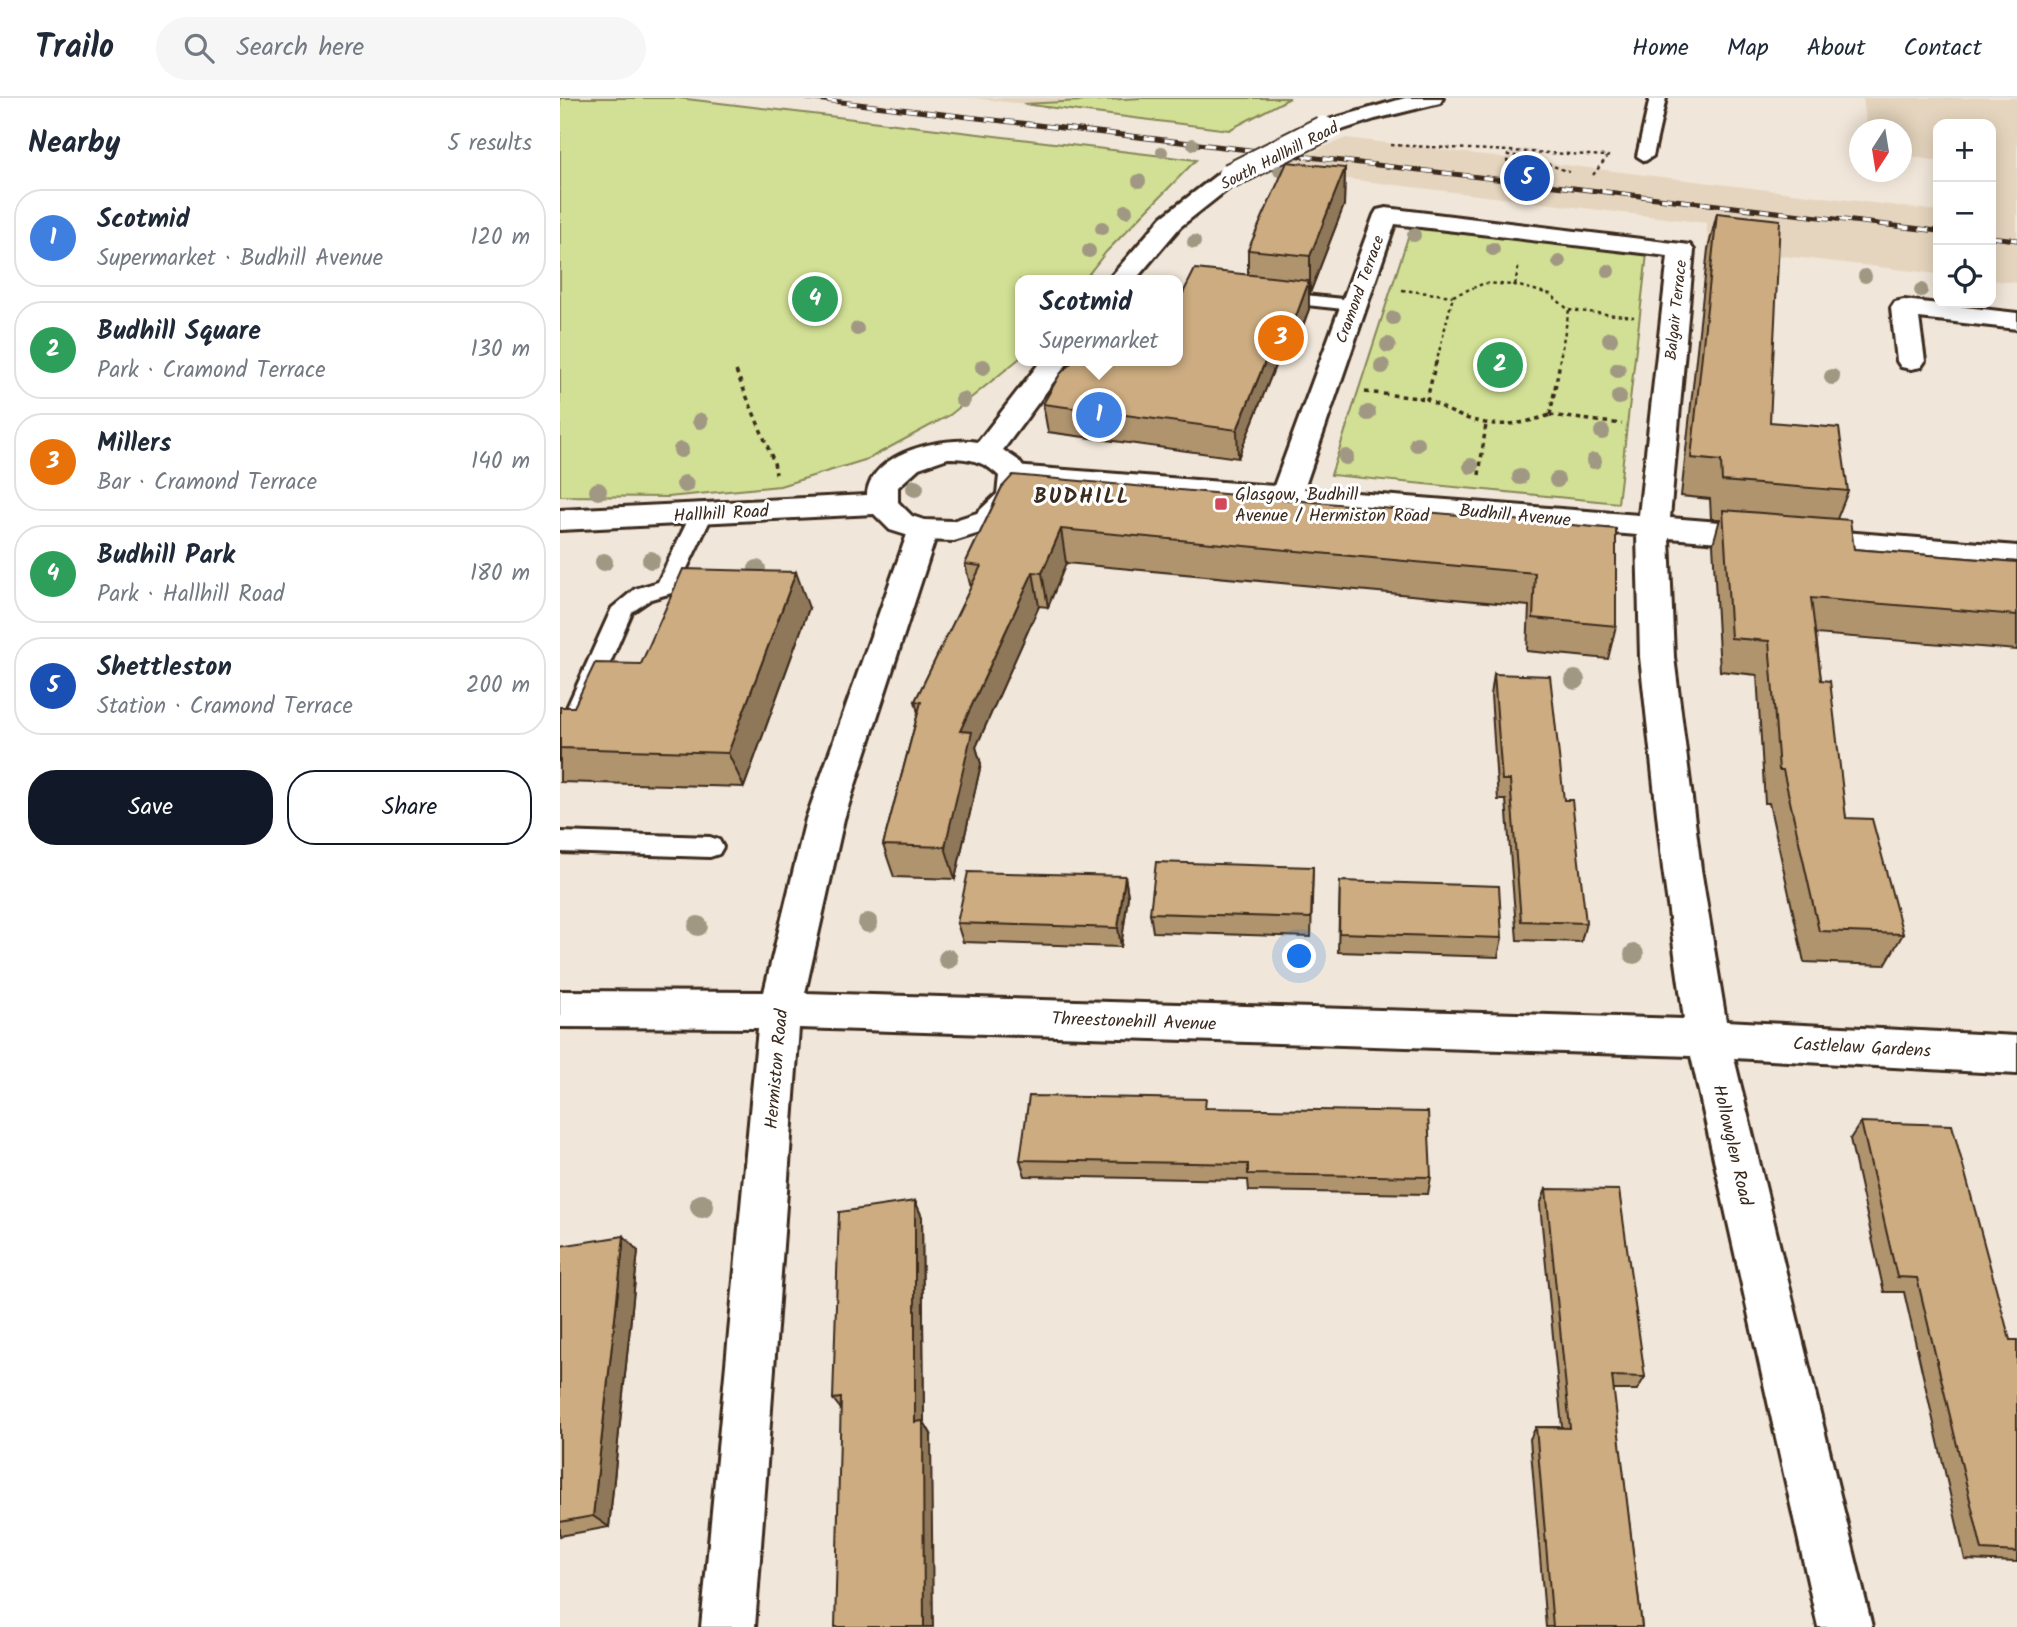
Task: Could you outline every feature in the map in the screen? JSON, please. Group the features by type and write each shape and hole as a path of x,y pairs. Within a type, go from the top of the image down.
{"street":[{"name":"South Hallhill Road","path":"1125,275 1171,222 1230,176 1323,129 1367,114 1432,98"},
{"name":"Cramond Terrace","path":"1286,495 1386,215 1526,232"},
{"name":"Balgair Terrace","path":"1526,232 1681,250 1653,527 1657,657"},
{"path":"1911,361 1904,308 2017,321"},
{"path":"986,452 1051,366"},
{"path":"946,449 986,452 1002,461 1014,475 1012,497 988,520 954,531 922,530 901,523 882,504 883,485 908,461 946,449"},
{"name":"Budhill Avenue","path":"1014,475 2017,556"},
{"name":"Hallhill Road","path":"560,520 882,504"},
{"name":"Hermiston Road","path":"728,1627 780,1010 825,818 922,530"},
{"name":"Hollowglen Road","path":"1657,657 1682,869 1707,1038 1845,1627"},
{"name":"Threestonehill Avenue","path":"560,1009 780,1010 1707,1038"},
{"name":"Castlelaw Gardens","path":"1707,1038 2017,1055"}],"lane":[{"path":"1645,156 1658,98"},
{"path":"1258,295 1357,295"},
{"path":"560,751 623,608 643,594 667,587 702,514"},
{"path":"560,842 710,847"}],"path":[{"path":"1386,145 1608,156 1593,175"},
{"path":"1527,198 1537,164 1507,162 1508,155 1532,158 1569,172"},
{"path":"1357,295 1453,296 1485,283 1515,285 1550,294 1569,310 1674,322"},
{"path":"1427,398 1453,296"},
{"path":"1550,415 1569,310"},
{"path":"736,371 774,462 782,510"},
{"path":"1324,387 1427,398 1457,417 1486,424 1524,424 1550,415 1663,428"},
{"path":"1478,476 1486,424"}],"shaded area":[{"path":"973,98 1142,98 1023,104"},
{"path":"1863,98 2017,98 2017,283 1996,281 1996,119 1933,119 1933,160 1912,157 1912,119 1866,119"},
{"path":"1346,138 1933,210 1933,273 1709,247 1706,223 1315,175 1279,166"}],"green space":[{"path":"560,98 678,98 1196,160 1106,252 1088,275 1015,275 1015,362 950,415 868,459 780,486 668,497 560,496"},
{"path":"1142,98 1290,98 1229,130 1023,104"},
{"path":"1411,228 1647,254 1618,503 1331,475"}],"building":[{"path":"1287,162 1345,168 1310,256 1248,250"},
{"path":"1717,213 1780,220 1770,422 1839,428 1848,491 1722,481 1721,461 1691,458"},
{"path":"1195,269 1309,281 1295,319 1283,318 1237,430 1043,404 1060,374 1068,366 1183,366 1183,293"},
{"path":"1013,475 1616,529 1616,626 1533,618 1535,573 1061,529 1042,573 1033,572 960,731 972,732 945,847 883,845 921,702 915,701 981,566 965,564 1002,487"},
{"path":"1723,510 1850,520 1854,549 2017,562 2017,615 1811,598 1821,680 1830,681 1846,818 1872,819 1903,934 1819,931 1783,770 1779,770 1769,641 1731,638"},
{"path":"683,569 796,572 728,753 560,748 560,707 574,707 595,663 641,664"},
{"path":"1494,674 1550,676 1564,800 1572,800 1586,923 1521,921 1510,780 1502,780"},
{"path":"1156,862 1313,867 1311,918 1150,913"},
{"path":"968,872 1125,876 1118,928 957,923"},
{"path":"1340,881 1499,886 1502,938 1339,933"},
{"path":"1029,1096 1206,1099 1205,1108 1428,1112 1431,1177 1248,1174 1248,1164 1020,1160"},
{"path":"1861,1122 1952,1125 2010,1340 2017,1340 2017,1552 1982,1550 1917,1278 1897,1277"},
{"path":"1546,1189 1619,1190 1645,1377 1612,1376 1642,1627 1553,1627 1536,1427 1570,1428"},
{"path":"915,1201 915,1422 923,1421 924,1627 835,1627 841,1398 833,1399 839,1212"},
{"path":"624,1236 593,1516 560,1522 560,1246"}],"railway":[{"path":"807,98 1933,230"},
{"path":"1996,238 2017,240"}],"place":[{"name":"Shettleston","path":"1527,178"},
{"name":"Budhill Park","path":"815,299"},
{"name":"Millers","path":"1281,338"},
{"name":"Budhill Square","path":"1500,365"},
{"name":"Scotmid","path":"1099,415"},
{"name":"Glasgow, Budhill Avenue / Hermiston Road","path":"1221,504"}],"district":[{"name":"BUDHILL","path":"1082,496"}]}
